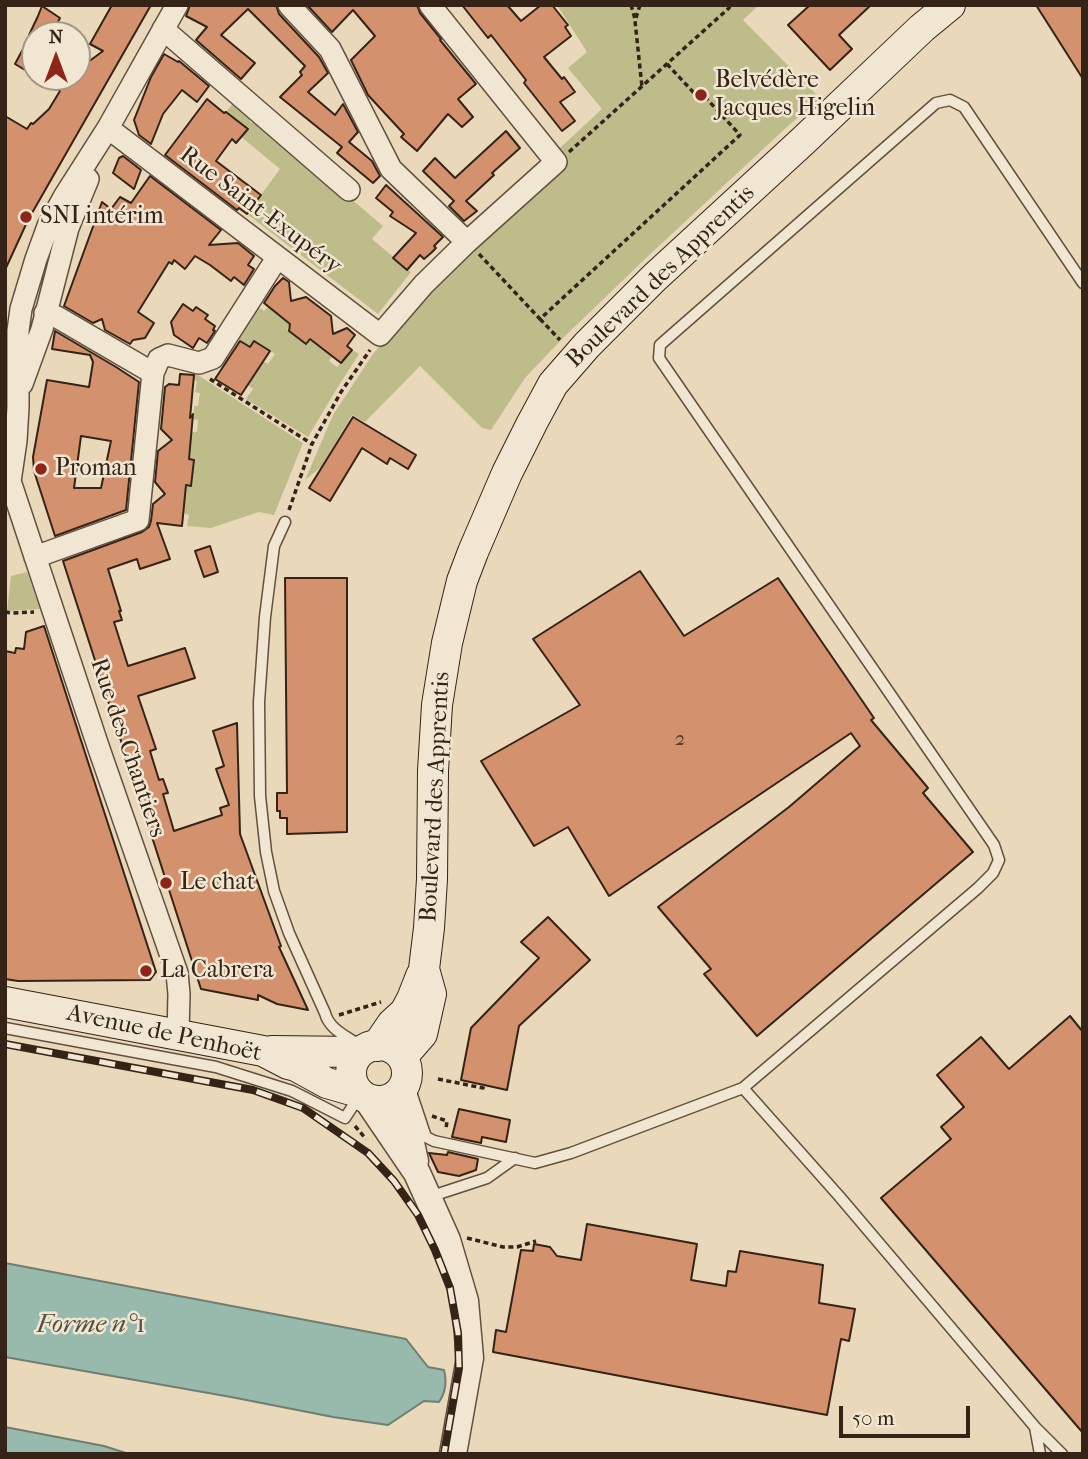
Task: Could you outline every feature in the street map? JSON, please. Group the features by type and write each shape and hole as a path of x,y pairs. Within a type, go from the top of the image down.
{"main road":[{"name":"Boulevard des Apprentis","path":"385,1063 392,1024 405,1012 424,969 432,879 437,705 447,643 462,581 473,552 531,424 553,384 587,345 654,278 950,5"},
{"name":"Avenue de Penhoët","path":"5,1002 263,1051 296,1066 357,1101"},
{"path":"263,1051 385,1063"},
{"path":"385,1063 388,1100 357,1101 350,1075 351,1067 385,1063"}],"street":[{"path":"5,509 16,441 14,401 18,331 21,309 36,259 48,226 64,197 108,128 177,5"},
{"path":"289,5 330,48 391,169 467,242"},
{"path":"380,335 424,284 556,162 430,5"},
{"path":"163,29 349,190"},
{"path":"14,401 36,349 68,228 108,128"},
{"name":"Rue Saint-Exupéry","path":"108,128 380,335"},
{"path":"35,557 138,520 153,373 159,359 168,355 199,363 214,358 277,258"},
{"path":"46,313 153,373"},
{"name":"Rue des Chantiers","path":"10,481 177,974 178,1034"},
{"path":"385,1063 417,1173 447,1240 465,1301 470,1358 453,1454"},
{"path":"357,1101 417,1173"}],"lane":[{"path":"285,523 274,546 265,617 260,702 260,796 266,852 274,891 289,933 330,1026 385,1063 426,1137 535,1163 571,1153 743,1088 978,888 993,873 999,860 995,845 659,358 660,345 936,103 950,100 964,107 1083,283"},
{"path":"5,1028 216,1067 292,1091 357,1101"},
{"path":"743,1088 839,1196 1035,1427 1062,1454"},
{"path":"428,1197 487,1178 515,1158"},
{"path":"1035,1427 1040,1454"}],"path":[{"path":"631,5 642,88"},
{"path":"635,21 640,5"},
{"path":"556,162 642,88 730,5"},
{"path":"667,64 695,94"},
{"path":"540,319 740,135 706,99"},
{"path":"493,270 567,346"},
{"path":"285,523 312,444 341,392 380,335"},
{"path":"199,363 204,375 312,444"},
{"path":"5,612 45,613"},
{"path":"439,1079 483,1088 484,1085"},
{"path":"357,1101 370,1143"},
{"path":"466,1237 503,1247 517,1247 536,1241"}],"shaded area":[{"path":"557,5 759,5 743,20 821,99 789,125 564,337 525,378 491,430 482,428 420,366 365,422 352,415 321,467 305,480 333,415 373,354 417,301 560,167 560,148 602,109 568,68 587,52"},
{"path":"235,101 252,115 249,120 252,123 257,119 383,226 372,239 411,272 378,314 247,214 280,169 239,135 240,124 226,112"},
{"path":"255,305 264,311 268,307 290,324 287,329 306,344 310,339 332,356 329,361 337,367 352,350 359,354 308,437 246,399 253,389 248,385 263,361 268,364 275,354 255,341 250,347 235,337"},
{"path":"193,372 303,443 274,515 259,512 211,528 187,526 189,515 183,513 186,485 192,485 194,460 189,459 191,432 197,432 198,420 193,419 194,406 198,406 200,393 195,392 197,381 193,380"},
{"path":"27,572 40,609 7,611 11,576"}],"water":[{"name":"Forme n°1","path":"5,1263 406,1339 428,1367 444,1370 444,1391 439,1402 424,1401 388,1425 5,1357"},
{"path":"5,1427 104,1446 129,1454 5,1454"}],"building":[{"path":"112,5 151,5 28,220 5,270 5,116 27,129 49,109 60,91 91,91 91,60 103,51 91,42"},
{"path":"190,5 276,5 279,14 319,57 328,73 308,92 335,115 343,104 358,132 349,142 372,161 380,176 373,183 337,153 342,147 280,97 302,75 300,72 305,66 248,9 221,35 255,63 241,79 196,40 207,27 186,16"},
{"path":"307,5 417,5 440,40 476,84 458,99 473,117 462,127 448,114 417,151 401,137 404,134 368,95 351,60 375,36 353,10 332,32"},
{"path":"462,5 507,5 521,21 541,5 552,5 568,25 565,27 571,36 544,57 575,92 560,102 575,121 562,131 491,35 488,38"},
{"path":"810,5 871,5 839,35 852,49 830,70 788,25"},
{"path":"1036,5 1083,5 1083,79"},
{"path":"42,6 60,18 58,21 36,21"},
{"path":"21,53 21,68 15,64"},
{"path":"164,54 179,61 209,86 197,102 182,90 163,114 151,144 139,135 134,120 151,77"},
{"path":"207,99 248,129 236,143 232,139 216,161 261,195 247,214 239,208 237,210 165,155"},
{"path":"506,131 520,148 466,201 477,211 464,221 449,206 454,201 423,171 435,158 455,178"},
{"path":"123,156 141,170 134,189 113,173 119,158"},
{"path":"150,176 221,230 209,245 238,243 254,256 248,265 254,269 244,285 234,277 231,281 195,256 185,269 174,260 172,264 169,262 138,312 154,323 145,338 133,340 130,344 105,330 102,319 93,323 64,306 102,202 111,209 120,197 131,203"},
{"path":"386,185 443,237 431,253 424,259 420,255 407,270 393,258 416,233 390,216 393,212 376,198"},
{"path":"283,278 289,282 291,301 306,297 331,316 333,334 347,328 355,335 347,346 352,350 341,363 310,339 306,344 289,331 290,324 264,303"},
{"path":"183,304 193,311 196,307 208,315 205,319 215,326 215,331 207,343 199,338 193,348 174,335 171,322"},
{"path":"55,331 139,382 126,510 55,536 34,471 33,457 47,380 89,387 93,362 90,355 52,349","holes":["81,436 111,441 101,488 74,488"]},
{"path":"240,341 250,347 254,341 270,351 241,395 215,379"},
{"path":"180,374 194,375 189,459 194,460 191,486 186,485 182,526 157,523 170,559 140,569 137,559 108,569 121,611 122,620 114,622 128,666 185,648 195,678 138,696 156,749 150,751 159,780 163,779 168,793 163,794 174,831 222,815 220,808 229,805 216,769 224,766 213,731 237,723 240,834 281,946 279,947 308,1010 277,1004 258,995 258,1000 201,989 63,561 149,527 153,504 165,494 155,482 158,451 172,440 161,429 165,387 169,384 179,385"},
{"path":"353,417 416,455 408,469 390,458 387,464 362,448 330,501 309,488"},
{"path":"210,546 218,572 204,577 195,551"},
{"path":"640,571 684,636 778,578 874,718 871,720 928,788 923,793 973,852 757,1036 704,974 711,969 658,907 789,807 860,746 851,733 609,896 568,827 534,846 481,761 580,705 533,639"},
{"path":"285,578 347,578 347,832 287,834 287,818 280,818 280,811 277,811 277,793 287,793"},
{"path":"44,626 156,972 150,980 5,979 5,651 15,653 16,648 24,649 26,632"},
{"path":"548,917 590,960 519,1026 507,1090 461,1080 471,1028 539,958 521,942"},
{"path":"1070,1016 1083,1032 1083,1433 881,1198 951,1139 941,1127 964,1107 937,1075 981,1037 1009,1069"},
{"path":"459,1109 510,1120 506,1142 482,1137 481,1143 452,1137"},
{"path":"448,1152 478,1159 476,1170 459,1176 438,1172 429,1153 447,1155"},
{"path":"587,1224 697,1244 691,1280 726,1286 728,1271 736,1272 740,1251 823,1265 819,1303 855,1309 849,1341 841,1339 827,1415 493,1352 496,1330 506,1332 521,1250 533,1251 534,1244 550,1247 557,1256 581,1260"}],"railway":[{"path":"5,1044 253,1090 303,1108 368,1153 394,1181 418,1215 450,1288 458,1333 459,1368 444,1454"}],"place":[{"name":"Belvédère Jacques Higelin","path":"701,95"},
{"name":"SNI intérim","path":"26,217"},
{"name":"Proman","path":"41,469"},
{"name":"Le chat","path":"166,883"},
{"name":"La Cabrera","path":"146,971"}]}
